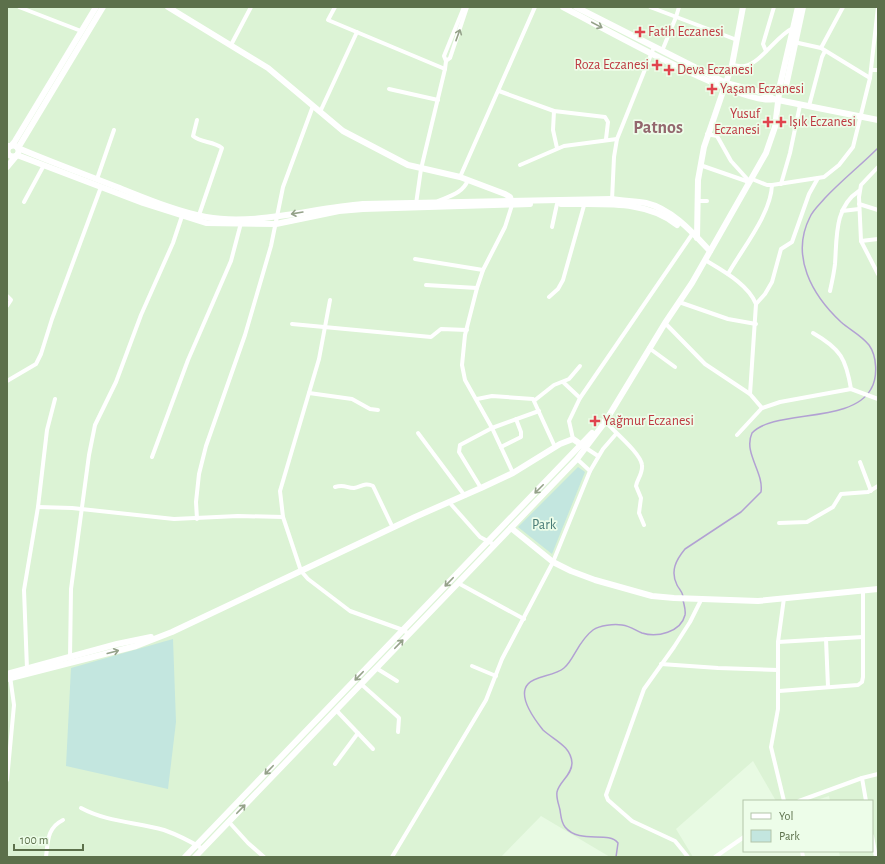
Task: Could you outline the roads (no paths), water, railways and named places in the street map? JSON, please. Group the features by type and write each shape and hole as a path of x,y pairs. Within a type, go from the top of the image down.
{"street":[{"path":"19,7 81,31"},
{"path":"7,167 12,161 13,149 96,7"},
{"path":"12,161 8,150 13,149 103,7"},
{"path":"168,7 231,44 278,76 320,112 355,138 388,156 421,169 460,177 496,190 505,194 512,203"},
{"path":"231,44 252,7"},
{"path":"335,7 328,20 445,69"},
{"path":"416,205 421,169 445,69 446,61 444,56 464,7"},
{"path":"446,61 450,58 467,7"},
{"path":"460,177 535,7"},
{"path":"563,7 651,54 761,99 776,99 878,120"},
{"path":"576,7 725,85"},
{"path":"650,7 737,40"},
{"path":"662,51 676,17 678,7"},
{"path":"598,456 573,439 569,421 580,398 694,237 700,165 707,134 732,65 743,7"},
{"path":"766,51 763,44 774,7"},
{"path":"793,41 793,28 798,7"},
{"path":"185,857 488,541 584,446 613,409 649,348 705,260 766,153 772,133 776,99 786,86 793,41 802,7"},
{"path":"820,48 843,7"},
{"path":"700,165 751,181 772,185 824,177 839,165 853,147 870,78 878,7"},
{"path":"732,65 746,66 766,51 780,35 793,28"},
{"path":"320,112 357,32"},
{"path":"793,41 820,48 870,78"},
{"path":"612,202 614,157 617,139 654,47"},
{"path":"809,106 825,51"},
{"path":"871,70 878,70"},
{"path":"389,89 438,100"},
{"path":"499,91 554,111 606,118 608,122 606,139"},
{"path":"781,184 790,153 800,104"},
{"path":"197,519 196,502 199,474 228,382 245,335 271,246 284,187 313,106"},
{"path":"554,111 553,130 557,148"},
{"path":"197,120 193,129 193,136 198,140 217,145 222,148 199,215"},
{"path":"97,179 114,130"},
{"path":"707,134 717,136 731,161 751,181"},
{"path":"520,165 557,148 606,139 617,139"},
{"path":"13,149 44,165 100,187 182,216 206,222 242,221 277,217 339,206 494,203"},
{"path":"13,149 145,198 207,217 276,224 339,211 436,202 646,203 662,208 710,251"},
{"path":"24,202 44,165"},
{"path":"878,167 861,185 859,191 861,241 878,274"},
{"path":"756,304 765,294 772,282 780,252 792,242 809,194 818,178"},
{"path":"436,202 461,191 466,186 468,180"},
{"path":"728,274 766,208 771,195 772,185"},
{"path":"7,381 36,364 41,354 52,319 100,187"},
{"path":"494,203 496,190"},
{"path":"830,291 835,266 838,224 842,211 849,199 859,191"},
{"path":"697,201 707,201"},
{"path":"512,203 557,204 585,202"},
{"path":"549,297 558,289 563,280 585,202"},
{"path":"512,203 505,227 483,270 477,288 463,352 462,373 492,428 513,473"},
{"path":"552,227 557,204"},
{"path":"859,204 878,210"},
{"path":"842,211 859,209"},
{"path":"70,660 71,589 95,425 116,382 136,327 173,243 182,216"},
{"path":"152,457 191,353 231,261 242,221"},
{"path":"861,241 878,239"},
{"path":"415,259 483,270"},
{"path":"705,260 728,274 751,296 756,304 756,324 750,394"},
{"path":"426,285 477,288"},
{"path":"7,296 11,300 7,306"},
{"path":"330,300 326,328 309,394 280,490 283,517 301,571 337,604 350,611 403,630 409,634"},
{"path":"679,302 728,319 756,324"},
{"path":"665,323 705,364 750,394 762,408"},
{"path":"292,324 431,337 441,330 467,330"},
{"path":"813,333 833,347 844,359 851,389"},
{"path":"649,348 675,367"},
{"path":"534,400 554,384 569,379 580,366"},
{"path":"563,382 580,398"},
{"path":"737,435 762,408 799,398 851,389 871,398 878,399"},
{"path":"309,394 352,399 370,408 378,410"},
{"path":"477,399 492,396 530,398 534,400 554,447"},
{"path":"27,671 24,590 38,507 47,430 55,399"},
{"path":"481,488 458,448 461,443 492,428 539,411"},
{"path":"501,447 521,437 521,432 516,419"},
{"path":"604,421 634,452 642,464 636,486 641,498 639,513 644,525"},
{"path":"418,433 465,496"},
{"path":"392,857 486,700 496,676 553,562 590,471 598,456 616,434"},
{"path":"7,780 14,705 9,676 70,660 117,644 172,632 513,473 554,447 573,439"},
{"path":"195,857 495,545 577,458 584,446"},
{"path":"577,458 590,471"},
{"path":"860,462 871,491"},
{"path":"335,487 344,485 355,488 366,484 372,486 393,528"},
{"path":"779,523 807,522 833,507 841,494 871,491 878,486"},
{"path":"449,502 480,537 495,545"},
{"path":"38,507 82,509 174,519 238,516 283,517"},
{"path":"511,528 553,562 596,580 652,596 701,600 758,601 878,589"},
{"path":"458,583 524,619"},
{"path":"779,691 858,685 862,682 863,590"},
{"path":"784,598 778,642 779,691 771,747 784,800"},
{"path":"688,857 675,841 632,821 608,800 606,795 642,693 690,622 701,600"},
{"path":"778,642 863,637"},
{"path":"826,639 828,687"},
{"path":"661,664 778,670"},
{"path":"472,666 496,676"},
{"path":"376,668 397,681"},
{"path":"361,684 399,718 398,732"},
{"path":"336,710 373,749"},
{"path":"335,764 358,733"},
{"path":"802,800 862,778 878,774"},
{"path":"862,778 866,800"},
{"path":"81,808 101,817 164,830 203,849"},
{"path":"46,857 51,828 54,824 63,820"},
{"path":"228,822 264,857"},
{"path":"715,857 743,838"},
{"path":"873,841 876,857"}],"waterway":[{"path":"683,596 674,575 675,566 682,553 685,549 741,512 761,492 760,477 750,448 752,433 763,426 777,421 831,412 847,407 861,400 871,389 876,373 872,350 863,338 841,322 821,300 807,274 803,260 802,246 804,232 815,209 831,191 878,148"},
{"path":"616,857 618,843 613,839 586,837 571,832 565,827 561,819 557,792 558,788 570,771 572,763 571,757 569,752 543,730 536,720 528,708 525,689 531,681 560,671 568,665 584,639 596,628 607,625 622,625 642,633 654,635 674,629 683,621 685,615 683,600"}],"place":[{"name":"Fatih Eczanesi","path":"640,32"},
{"name":"Roza Eczanesi","path":"657,65"},
{"name":"Deva Eczanesi","path":"669,70"},
{"name":"Yaşam Eczanesi","path":"712,89"},
{"name":"Yusuf Eczanesi","path":"768,122"},
{"name":"Işık Eczanesi","path":"781,122"},
{"name":"Yağmur Eczanesi","path":"595,421"}],"district":[{"name":"Patnos","path":"658,128"}],"park label":[{"name":"Park","path":"544,525"}]}
